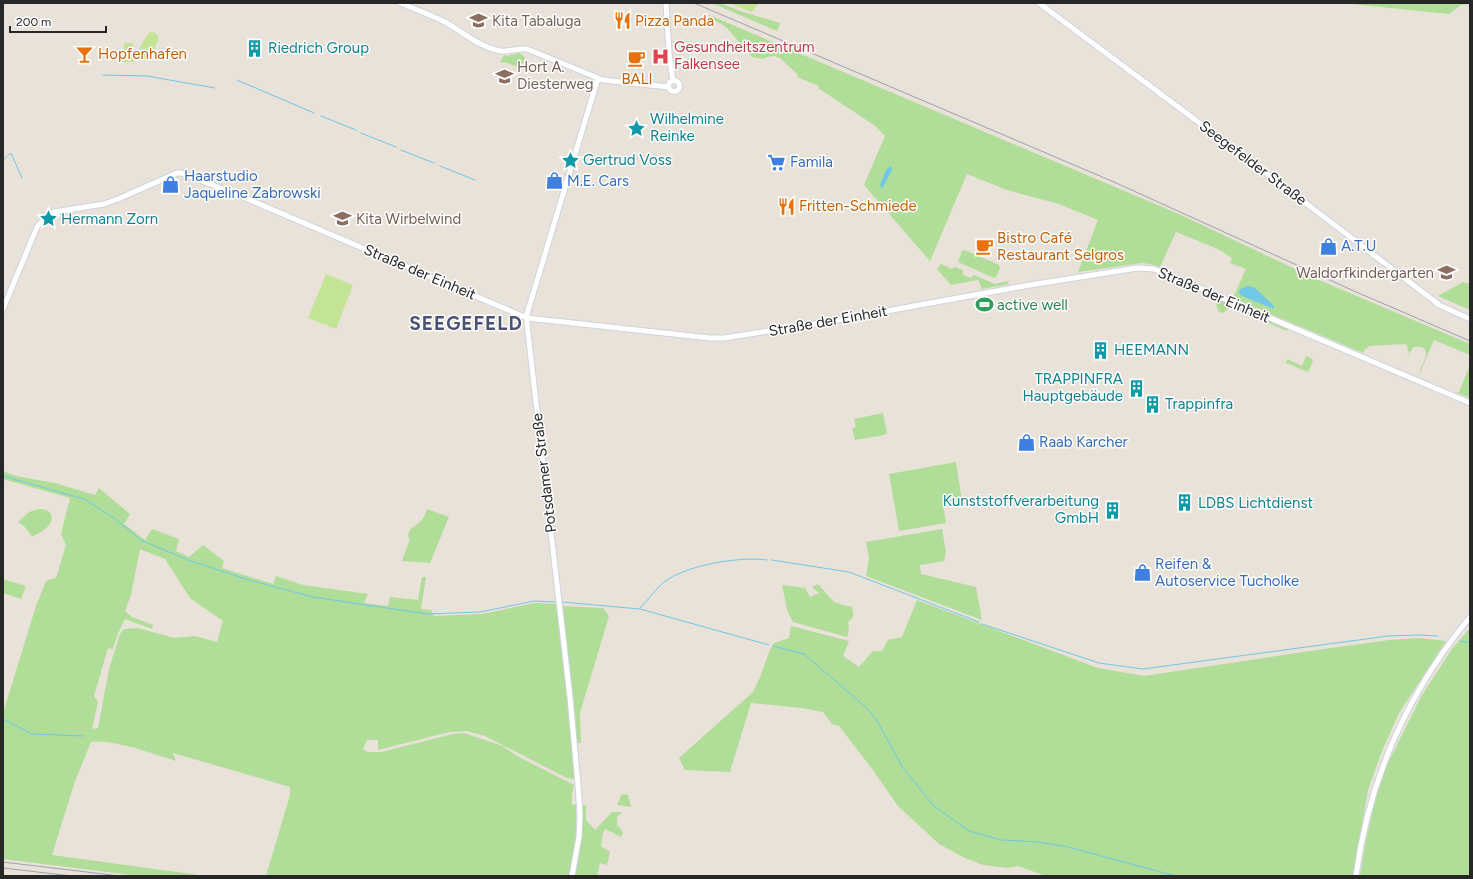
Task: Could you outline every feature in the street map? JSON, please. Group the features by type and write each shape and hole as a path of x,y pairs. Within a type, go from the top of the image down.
{"street":[{"path":"400,3 445,22 477,42 492,49 504,51 522,49 534,52 598,78 610,81 668,87 673,92 679,89 678,83 673,81"},
{"path":"666,3 668,49 673,81"},
{"name":"Seegefelder Straße","path":"1040,3 1439,305 1470,319"},
{"name":"Potsdamer Straße","path":"572,876 579,837 580,816 578,785 568,682 527,318 535,285 598,78"},
{"path":"668,87 669,83 673,81"},
{"name":"Straße der Einheit","path":"3,309 37,227 50,213 104,204 177,173 185,174 527,318 724,338 1105,273 1136,268 1149,268 1162,272 1470,403"},
{"path":"1356,876 1361,843 1370,807 1381,770 1398,729 1428,674 1470,617"}],"green space":[{"path":"712,3 720,3 743,12 780,23 777,31"},
{"path":"734,3 759,3 752,12 733,5"},
{"path":"1342,3 1470,4 1461,5 1449,14"},
{"path":"709,15 1181,215 1312,277 1470,344 1470,355 1434,340 1419,375 1426,356 1425,349 1421,347 1414,347 1412,349 1403,369 1410,352 1408,351 1407,345 1369,346 1363,353 1233,298 1246,269 1230,263 1232,258 1218,249 1176,232 1160,267 1142,263 1078,272 1098,220 1059,204 1007,190 967,174 930,261 864,185 885,136 874,125 818,88 819,86 797,77 798,75 780,58 774,56 763,59 752,57 726,27 709,17"},
{"path":"150,32 155,33 158,36 158,41 150,58 143,59 139,57 140,47"},
{"path":"124,43 133,43 133,62 123,62"},
{"path":"520,53 525,58 521,68 500,62 504,55 507,56"},
{"path":"965,250 999,265 1000,268 996,277 994,278 958,262 962,251"},
{"path":"941,264 952,269 957,265 955,267 963,270 963,275 971,278 974,275 995,284 1008,281 1009,284 982,289 978,280 951,285 937,269"},
{"path":"326,274 353,285 336,329 308,318"},
{"path":"1463,282 1470,284 1470,310 1438,296"},
{"path":"1218,299 1288,328 1287,331 1234,308 1229,308 1223,313 1218,311 1216,302"},
{"path":"1306,356 1311,358 1313,361 1308,372 1286,363 1287,359 1302,366"},
{"path":"1470,365 1470,398 1456,392 1459,392"},
{"path":"883,413 887,433 884,435 855,440 852,428 856,427 854,419"},
{"path":"956,462 962,501 943,505 946,523 899,531 889,474"},
{"path":"3,471 16,476 55,483 95,495 99,488 130,514 124,524 145,540 152,529 179,539 176,551 189,557 203,545 224,561 222,568 273,584 276,576 303,585 368,594 364,603 388,606 390,597 418,600 422,577 426,577 421,609 431,610 434,616 482,614 535,603 557,604 570,711 575,776 573,779 567,778 485,736 467,731 449,732 378,750 378,740 367,740 363,749 367,752 381,752 453,734 464,733 503,746 517,756 574,785 572,805 576,804 576,839 570,876 266,876 290,795 290,787 173,753 176,761 121,745 100,742 91,742 75,781 52,855 206,876 140,876 3,859 3,713 36,606 46,581 56,578 66,545 61,534 70,498 3,479","holes":["140,549 165,559 190,598 223,621 217,642 195,636 174,638 138,628 124,629 120,634 109,669 98,728 92,729 98,702 94,696 108,648 113,649 118,633 125,619 152,629 153,625 132,617 125,611 131,595"]},
{"path":"38,509 49,512 52,517 47,528 32,537 25,527 18,522 29,512"},
{"path":"427,509 449,517 430,563 402,561 410,539 408,536 410,531 418,524"},
{"path":"942,529 946,552 944,561 920,565 921,574 976,587 982,620 866,576 869,558 866,542"},
{"path":"3,579 26,586 21,599 3,593"},
{"path":"818,584 834,602 851,606 853,615 848,622 849,630 847,637 793,622 787,610 782,585 805,588 810,597 819,593 812,587"},
{"path":"917,600 1098,668 1144,676 1389,640 1419,638 1446,641 1399,713 1382,751 1368,790 1353,876 1046,876 1018,866 1008,868 983,865 965,858 939,844 898,806 870,766 839,726 832,724 823,712 801,708 751,703 730,772 685,770 679,758 753,692 774,643 789,638 791,626 849,641 843,656 859,667 873,651 882,651 888,640 902,637"},
{"path":"562,606 603,608 609,616 580,713 581,743 577,743"},
{"path":"1470,628 1470,876 1360,876 1365,845 1380,779 1422,695 1452,649"},
{"path":"622,794 628,795 631,807 617,805"},
{"path":"586,805 586,820 595,830 612,812 622,812 617,817 617,825 623,832 621,837 605,829 601,846 610,852 607,865 600,863 597,876 575,876 582,837 582,806"}],"water":[{"path":"891,166 892,170 882,189 880,185 886,170"},
{"path":"1249,286 1255,288 1274,306 1274,309 1240,295 1239,291 1242,288"}],"waterway":[{"path":"103,75 147,76 215,88"},
{"path":"237,80 314,113"},
{"path":"321,116 356,130"},
{"path":"361,133 396,147"},
{"path":"401,150 434,163"},
{"path":"3,160 11,153 22,178"},
{"path":"440,166 475,180"},
{"path":"3,476 84,499 114,518 141,540 188,560 249,580 313,597 427,614 480,612 534,601 555,602"},
{"path":"640,608 663,583 684,571 713,563 743,559 767,560"},
{"path":"772,560 849,572 979,622"},
{"path":"562,602 640,609 769,645"},
{"path":"982,624 1099,663 1143,669 1388,636 1438,636"},
{"path":"1460,641 1470,643"},
{"path":"773,646 804,654 868,709 876,719 903,768 934,806 969,831 1001,840 1038,842 1068,847 1176,876"},
{"path":"3,719 32,734 83,736"}],"railway":[{"path":"694,3 1114,182 1354,291 1470,341"},
{"path":"3,862 120,876"},
{"path":"3,868 72,876"}],"place":[{"name":"Kita Tabaluga","path":"479,21"},
{"name":"Pizza Panda","path":"622,21"},
{"name":"Riedrich Group","path":"255,48"},
{"name":"Hopfenhafen","path":"85,54"},
{"name":"Gesundheitszentrum Falkensee","path":"661,56"},
{"name":"BALI","path":"637,58"},
{"name":"Hort A. Diesterweg","path":"504,76"},
{"name":"Wilhelmine Reinke","path":"637,128"},
{"name":"Gertrud Voss","path":"570,160"},
{"name":"Famila","path":"777,162"},
{"name":"M.E. Cars","path":"554,181"},
{"name":"Haarstudio Jaqueline Zabrowski","path":"171,185"},
{"name":"Fritten-Schmiede","path":"786,206"},
{"name":"Hermann Zorn","path":"48,219"},
{"name":"Kita Wirbelwind","path":"343,219"},
{"name":"A.T.U","path":"1328,246"},
{"name":"Bistro Café Restaurant Selgros","path":"984,247"},
{"name":"Waldorfkindergarten","path":"1447,273"},
{"name":"active well","path":"984,305"},
{"name":"HEEMANN","path":"1101,350"},
{"name":"TRAPPINFRA Hauptgebäude","path":"1136,388"},
{"name":"Trappinfra","path":"1152,404"},
{"name":"Raab Karcher","path":"1026,442"},
{"name":"LDBS Lichtdienst","path":"1185,503"},
{"name":"Kunststoffverarbeitung GmbH","path":"1112,510"},
{"name":"Reifen & Autoservice Tucholke","path":"1142,573"}],"district":[{"name":"SEEGEFELD","path":"466,323"}]}
